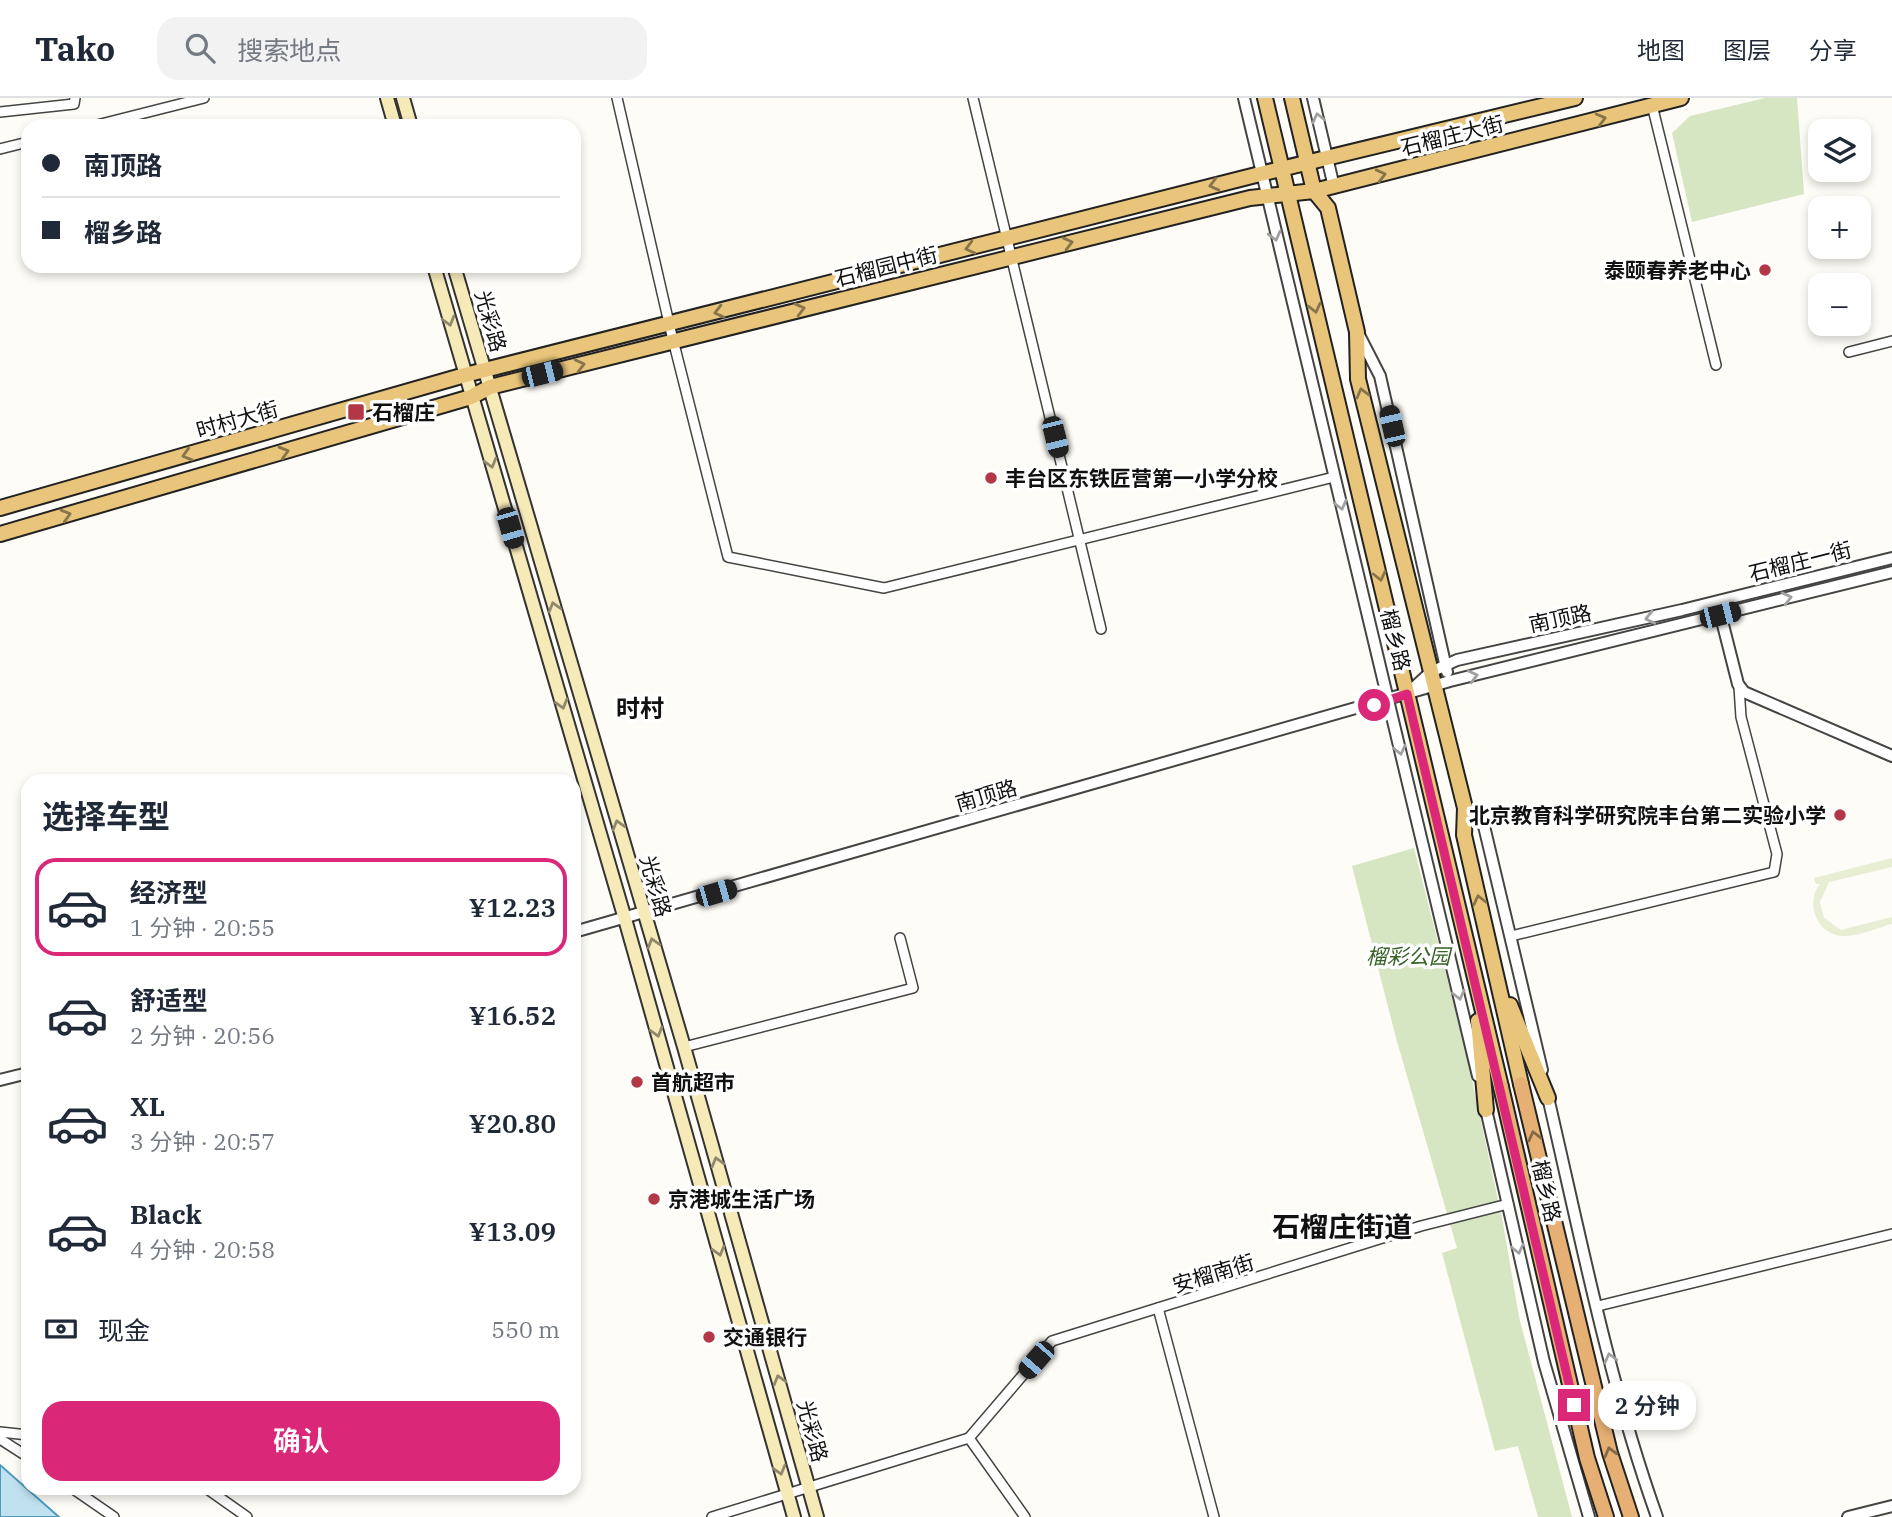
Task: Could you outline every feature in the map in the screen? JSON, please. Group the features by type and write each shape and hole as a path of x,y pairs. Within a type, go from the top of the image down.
{"highway":[{"name":"榴乡路","path":"1521,1084 1610,1453 1631,1517"},
{"name":"榴乡路","path":"1501,1087 1587,1458 1606,1517"}],"main road":[{"path":"387,98 393,119"},
{"path":"402,98 409,119"},
{"name":"榴乡路","path":"1265,98 1501,1087"},
{"name":"榴乡路","path":"1292,98 1314,191 1328,208 1357,332 1358,379 1432,679 1442,708 1465,808 1464,835 1521,1084"},
{"name":"石榴庄大街","path":"1307,162 1544,102 1574,98"},
{"name":"石榴庄大街","path":"1314,191 1681,98"},
{"name":"石榴园中街","path":"485,370 669,326 1307,162"},
{"name":"石榴园中街","path":"471,397 490,387 1012,257 1266,197 1314,191"},
{"name":"光彩路","path":"436,273 625,919 794,1517"},
{"name":"光彩路","path":"456,273 684,1048 817,1517"},
{"name":"时村大街","path":"0,508 485,370"},
{"path":"0,534 471,397"},
{"path":"1494,966 1548,1098"},
{"path":"1474,974 1486,1111"}],"street":[{"path":"0,112 75,104 75,98"},
{"path":"121,119 204,98"},
{"path":"617,98 669,326 728,557 884,588 1334,477"},
{"path":"973,98 1101,629"},
{"name":"榴乡路","path":"1244,98 1544,1362 1589,1517"},
{"path":"1313,98 1334,187"},
{"path":"1652,105 1716,365"},
{"path":"0,149 21,144"},
{"name":"榴乡路","path":"1357,332 1381,376 1450,681"},
{"path":"1849,352 1892,341"},
{"name":"石榴庄一街","path":"1717,602 1892,558"},
{"name":"石榴庄一街","path":"1720,615 1892,572"},
{"path":"1511,936 1774,872 1777,854 1741,717 1739,687 1717,602"},
{"name":"南顶路","path":"581,930 1389,701 1432,679 1446,664 1489,652 1545,642 1717,602"},
{"name":"南顶路","path":"1432,679 1450,681 1720,615"},
{"path":"1739,687 1747,694 1892,756"},
{"name":"榴乡路","path":"1465,808 1484,826 1598,1306 1642,1473 1657,1517"},
{"path":"684,1048 913,988 900,938"},
{"path":"0,1080 21,1075"},
{"name":"安榴南街","path":"969,1438 1052,1341 1421,1226 1508,1204"},
{"path":"1598,1306 1892,1234"},
{"path":"1158,1308 1214,1517"},
{"path":"0,1432 21,1434"},
{"path":"712,1517 969,1438 1025,1517"},
{"path":"0,1439 21,1452"},
{"path":"82,1495 114,1517"},
{"path":"216,1495 247,1517"},
{"path":"1848,1517 1892,1506"}],"green space":[{"path":"1765,98 1797,98 1804,194 1692,222 1672,133 1690,116"},
{"name":"榴彩公园","path":"1414,848 1466,1052 1503,1223 1519,1317 1572,1517 1538,1517 1518,1446 1495,1451 1442,1253 1457,1248 1396,1038 1352,866"},
{"path":"1892,858 1892,867 1829,882 1820,902 1824,918 1841,930 1892,917 1892,924 1848,936 1825,930 1814,908 1813,899 1820,884 1816,884 1814,878"}],"water":[{"path":"0,1465 21,1484 21,1495 34,1495 59,1517 0,1517"}],"place":[{"name":"泰颐春养老中心","path":"1765,270"},
{"name":"石榴庄","path":"356,412"},
{"name":"丰台区东铁匠营第一小学分校","path":"991,478"},
{"name":"北京教育科学研究院丰台第二实验小学","path":"1840,815"},
{"name":"首航超市","path":"637,1082"},
{"name":"京港城生活广场","path":"654,1199"},
{"name":"交通银行","path":"709,1337"}],"district":[{"name":"时村","path":"640,708"},
{"name":"石榴庄街道","path":"1342,1226"}],"route":[{"path":"1374,705 1407,694 1574,1405"}]}
